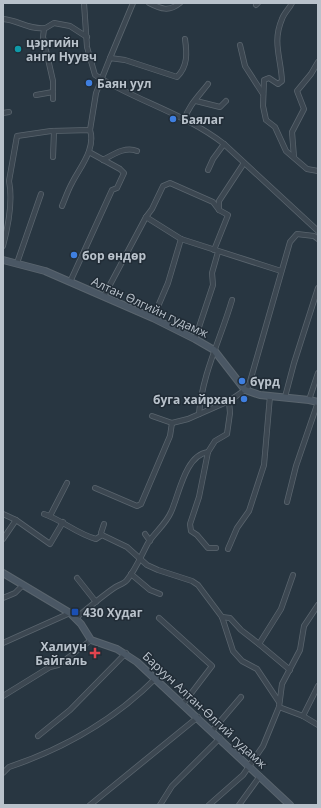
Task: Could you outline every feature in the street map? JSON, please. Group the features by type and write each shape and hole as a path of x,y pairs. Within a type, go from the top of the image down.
{"main road":[{"name":"Алтан Өлгийн гудамж","path":"3,260 17,262 45,271 104,296 194,339 214,350 245,390"},
{"path":"245,390 270,396 318,402"},
{"path":"3,573 70,613 76,618 91,640"},
{"name":"Баруун Алтан-Өлгий гудамж","path":"91,640 126,653 156,678 290,805"}],"street":[{"path":"84,3 87,47 95,75 208,131 318,231"},
{"path":"62,206 72,183 89,152 90,130 100,78 133,3"},
{"path":"150,3 163,9 169,9 180,3"},
{"path":"292,3 282,18 277,40 276,49 282,81 278,84 269,78 264,80 263,106 266,120 275,128 283,148 307,169 318,171"},
{"path":"3,19 12,20 29,28 45,28 54,23 63,24 87,37"},
{"path":"45,28 43,37 52,81 53,99"},
{"path":"110,58 125,60 177,77 182,71 186,61 184,39"},
{"path":"240,45 245,66 263,94"},
{"path":"294,157 292,132 304,109 297,91 311,74 318,62"},
{"path":"184,120 191,104 196,101 208,84"},
{"path":"36,95 53,92"},
{"path":"196,101 220,107 226,101"},
{"path":"3,113 8,112"},
{"path":"3,246 8,218 11,188 10,181 17,136 54,131 90,130"},
{"path":"53,157 54,131"},
{"path":"208,170 213,159 224,144"},
{"path":"103,160 122,150 131,148 137,151"},
{"path":"70,282 112,190 117,188 124,173 120,168 89,152"},
{"path":"219,210 219,201 244,163"},
{"path":"104,296 163,186 170,183 213,202 219,210 228,216 216,251 212,273 213,285 194,339"},
{"path":"17,262 41,194"},
{"path":"146,218 180,239 281,271"},
{"path":"152,416 172,423 188,419 229,400 245,390 249,385 290,242 297,234 314,236 318,239"},
{"path":"152,318 168,283 180,239"},
{"path":"285,397 294,363 318,288"},
{"path":"199,414 214,350 224,329 232,300"},
{"path":"309,400 318,373"},
{"path":"228,549 238,528 249,511 264,465 270,396"},
{"path":"216,548 208,548 197,535 191,531 190,524 199,497 208,452 215,441 227,434 230,413 229,400"},
{"path":"287,502 296,466 318,402"},
{"path":"95,488 137,506 141,504 170,436 172,423"},
{"path":"76,618 114,588 126,582 150,541 172,511 177,493 194,459 202,453 208,452"},
{"path":"50,516 67,483"},
{"path":"3,514 16,520 50,544 63,522"},
{"path":"44,514 63,522 89,537 96,539 102,535"},
{"path":"3,539 16,520"},
{"path":"102,535 101,533 104,524"},
{"path":"145,534 150,541"},
{"path":"102,535 127,547 147,565 192,581 198,585 222,617 233,651 242,661 257,669 279,704 318,725"},
{"path":"164,572 172,569"},
{"path":"131,574 150,590 160,594"},
{"path":"259,644 281,609 293,575"},
{"path":"77,578 96,602"},
{"path":"3,598 15,593 23,585"},
{"path":"209,805 243,775 263,746 279,704 282,684 300,650 304,626 318,605"},
{"path":"3,643 70,613"},
{"path":"222,617 230,618 241,630 290,670"},
{"path":"159,618 212,666 183,704"},
{"path":"3,696 50,667 58,665 91,640"},
{"path":"38,736 70,710 126,653"},
{"path":"3,773 9,767 47,751 90,730 114,715 156,678"},
{"path":"303,716 318,686"},
{"path":"212,731 241,697"},
{"path":"90,805 198,717"},
{"path":"160,805 172,786 220,738"},
{"path":"240,805 260,776"}],"place":[{"name":"цэргийн анги Нуувч","path":"18,49"},
{"name":"Баян уул","path":"89,83"},
{"name":"Баялаг","path":"173,119"},
{"name":"бор өндөр","path":"74,255"},
{"name":"бүрд","path":"242,381"},
{"name":"буга хайрхан","path":"244,399"},
{"name":"430 Худаг","path":"75,612"},
{"name":"Халиун Байгаль","path":"95,653"}]}
